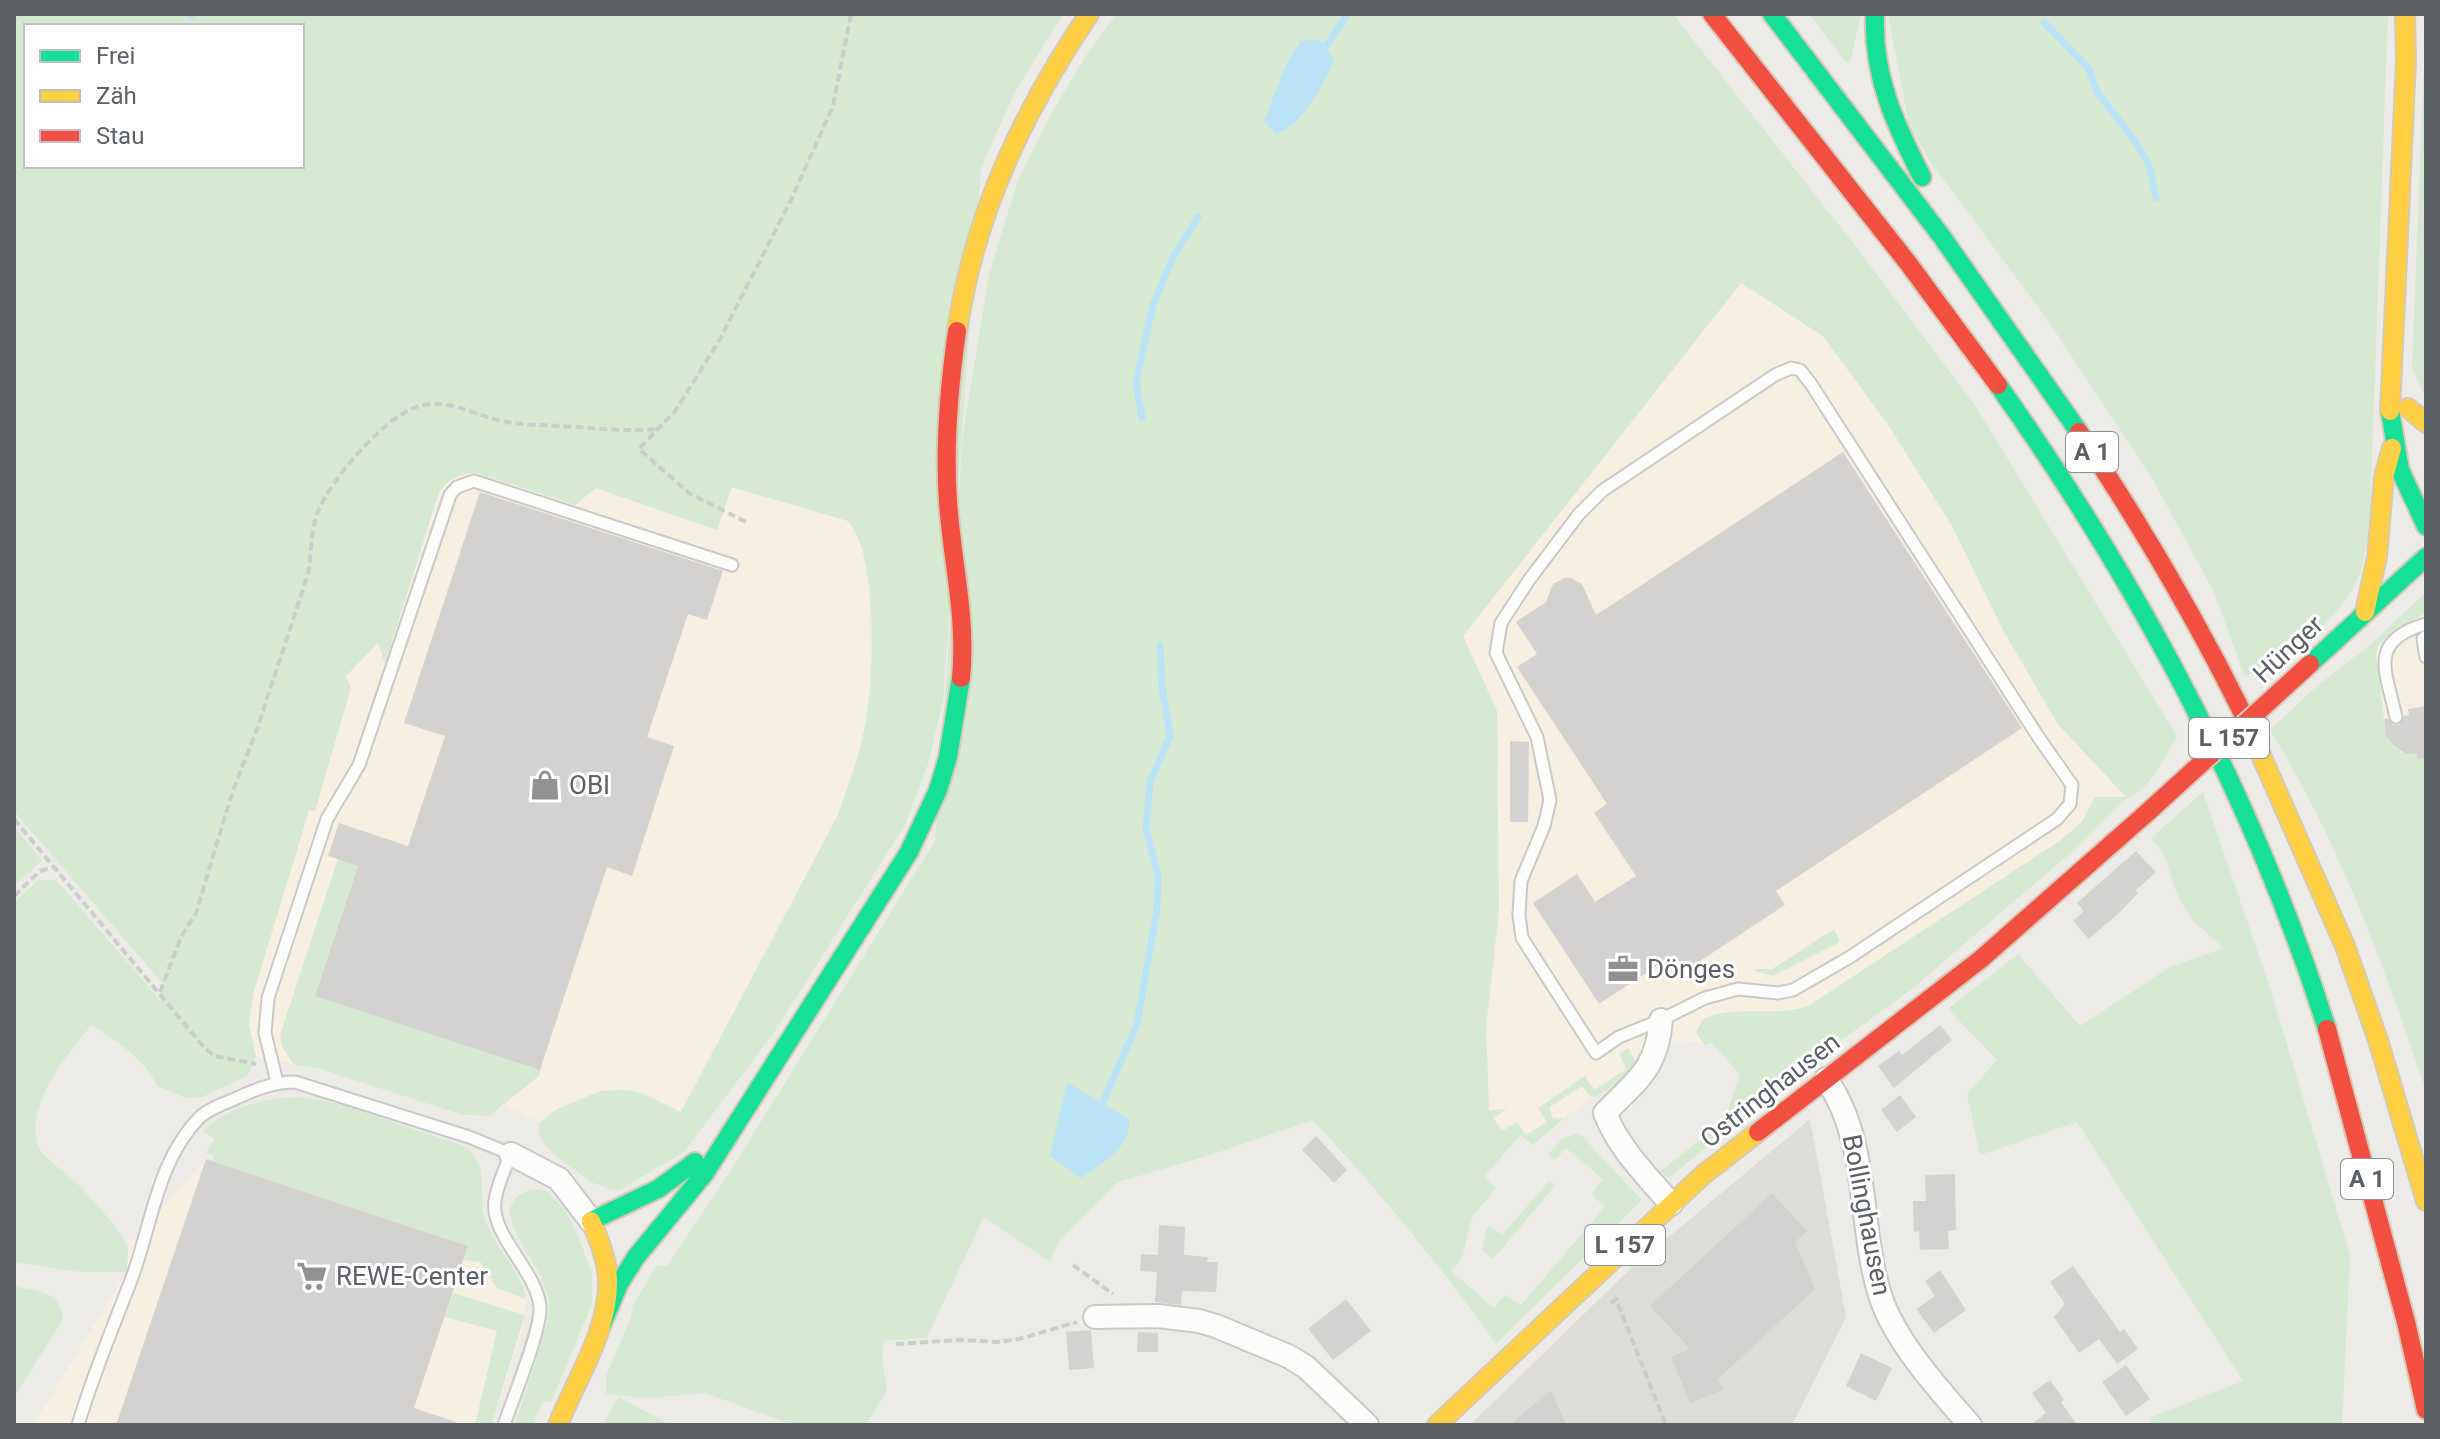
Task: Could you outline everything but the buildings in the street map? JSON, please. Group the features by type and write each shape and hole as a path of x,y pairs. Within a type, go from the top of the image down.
{"main road":[{"path":"558,1425 627,1270 701,1179 901,865 930,809 948,760 960,698 963,640 948,501 946,424 950,365 961,303 979,231 1008,152 1050,70 1089,14"},
{"name":"A 1","path":"1712,14 1860,200 2005,395 2065,484 2165,653 2241,808 2300,950 2338,1060 2426,1410"},
{"name":"A 1","path":"1772,14 1975,281 2055,393 2199,629 2248,727 2344,944 2391,1080 2426,1201"},
{"path":"1875,14 1874,51 1884,99 1975,281"},
{"path":"2405,14 2406,61 2390,410 2392,447 2401,475 2426,526"},
{"path":"2393,337 2408,408 2421,428"},
{"path":"2365,612 2377,557 2384,477 2392,447"},
{"name":"Hünger","path":"2149,811 2426,557"},
{"name":"Ostringhausen","path":"1437,1425 1671,1204 1739,1145 1981,959 2149,811"},
{"path":"594,1230 665,1186 712,1146 742,1111"},
{"path":"594,1230 620,1240 635,1238 664,1223"},
{"path":"594,1230 609,1281 602,1324"}],"street":[{"path":"1661,1020 1655,1055 1647,1071 1605,1113 1626,1153 1671,1204"},
{"name":"Bollinghausen","path":"1826,1079 1838,1096 1851,1131 1870,1248 1883,1305 1918,1361 1970,1425"},
{"path":"511,1154 559,1179 578,1201 594,1230"},
{"path":"1095,1317 1144,1316 1199,1321 1288,1356 1306,1367 1367,1425"}],"lane":[{"path":"1791,368 1800,370 1811,384 2030,725 2072,785 2070,804 2057,819 1850,957 1793,990 1778,993 1738,989 1705,998 1661,1020 1619,1037 1596,1053 1522,938 1519,915 1521,881 1544,826 1550,800 1537,737 1496,653 1501,623 1579,514 1602,491 1775,375 1791,368"},
{"path":"277,1082 265,1033 268,998 327,819 359,765 450,495 457,487 474,481 732,565"},
{"path":"2396,717 2384,660 2386,649 2399,636 2426,624"},
{"path":"2426,636 2423,639 2426,657"},
{"path":"78,1425 103,1347 133,1273 153,1204 182,1140 201,1116 277,1082 295,1082 469,1137 511,1154 494,1203 500,1226 531,1278 541,1311 504,1425"}],"path":[{"path":"746,522 689,493 639,449 676,410 720,339 792,198 833,106 851,14"},
{"path":"160,992 181,937 196,913 204,890 233,790 256,732 307,577 315,519 337,477 373,438 402,415 421,405 456,407 506,422 635,431 659,429"},
{"path":"14,819 202,1045 214,1056 274,1065"},
{"path":"14,896 40,871 54,867"},
{"path":"1073,1265 1144,1316"},
{"path":"1605,1308 1616,1299 1666,1425"},
{"path":"896,1344 1019,1339 1095,1317"}],"shaded area":[{"path":"1741,282 1823,336 1889,426 1952,526 2002,628 2057,723 2127,798 2079,846 1912,989 1763,1102 1712,1043 1670,1041 1635,1059 1630,1072 1531,1141 1518,1131 1483,1170 1489,1111 1486,1027 1499,910 1497,712 1463,636"},
{"path":"464,473 477,473 575,505 596,488 716,530 731,487 848,521 855,529 862,549 868,583 872,670 866,723 854,769 838,815 680,1113 573,1138 504,1105 484,1117 463,1115 320,1069 256,1057 249,1025 253,994 310,810 314,811 346,676 378,642 385,663 439,492 452,478"},
{"path":"2426,592 2426,751 2406,754 2384,775 2370,645"},
{"path":"1810,1119 1846,1317 1792,1425 1470,1425 1628,1271"},
{"name":"REWE-Center","path":"206,1159 468,1246 497,1288 525,1299 526,1296 523,1328 491,1425 33,1425 126,1273 128,1245"}],"green space":[{"path":"14,14 1063,14 1015,92 981,168 943,701 928,764 905,825 775,1031 684,1152 620,1190 609,1189 591,1182 553,1154 538,1131 540,1122 555,1110 600,1091 642,1093 681,1112 838,815 864,732 872,646 865,561 858,538 848,521 732,487 717,530 596,488 575,505 477,473 455,477 446,483 439,492 385,664 378,643 346,676 351,688 315,811 309,810 253,994 249,1025 256,1057 247,1076 202,1097 186,1098 157,1086 138,1059 92,1025 70,1051 48,1087 35,1124 37,1141 45,1156 86,1193 120,1233 128,1248 126,1272 80,1272 14,1262 14,903 38,880 56,880 160,1000 164,985 14,811"},
{"path":"1117,14 1673,14 1853,243 1976,407 2177,736 2156,772 2141,790 2127,798 2079,846 1912,989 1833,1047 1668,1178 1661,1171 1727,1113 1740,1075 1712,1043 1704,1045 1696,1032 1703,1019 1729,1012 1782,1011 1808,1006 2061,840 2082,822 2095,797 2126,797 2057,723 2002,628 1952,526 1889,426 1823,336 1741,283 1463,636 1497,711 1499,910 1486,1027 1489,1110 1507,1109 1493,1118 1502,1131 1517,1122 1526,1135 1547,1122 1538,1108 1585,1076 1594,1090 1627,1069 1619,1054 1628,1048 1636,1063 1617,1082 1594,1097 1582,1086 1550,1107 1552,1117 1563,1119 1533,1145 1520,1135 1484,1177 1496,1188 1472,1217 1462,1259 1451,1271 1494,1308 1505,1295 1521,1305 1605,1207 1593,1196 1603,1179 1566,1148 1555,1160 1548,1154 1563,1138 1579,1133 1642,1200 1496,1344 1408,1229 1313,1120 1118,1182 1057,1244 1050,1262 984,1217 927,1337 884,1341 882,1357 887,1390 866,1425 794,1425 705,1393 649,1398 606,1394 606,1376 633,1305 656,1266 667,1266 726,1178 935,841 963,434 989,274 1018,180 1055,107 1085,57"},
{"path":"1809,14 1861,14 1850,63 1847,63"},
{"path":"1888,14 2388,14 2370,511 2364,558 2352,590 2328,620 2296,646 2247,676 2244,675 2214,592 2152,478 2047,319 1931,163 1909,125"},
{"path":"2426,14 2426,400 2412,367"},
{"path":"2426,592 2426,613 2389,634 2376,653 2386,735 2402,753 2426,751 2426,1091 2339,861 2270,730 2317,686 2370,645"},
{"path":"2203,792 2271,991 2350,1255 2342,1425 2153,1425 2150,1418 2243,1381 2077,1122 1980,1155 1967,1094 1997,1060 1948,1009 2018,954 2080,1026 2170,967 2224,948 2192,920 2176,892 2164,854 2151,838"},
{"path":"14,826 42,861 14,886"},
{"path":"338,859 358,866 315,996 540,1070 540,1075 489,1116 463,1115 320,1069 294,1065 283,1048 280,1035"},
{"path":"1834,929 1840,942 1773,976 1755,971 1772,969"},
{"path":"302,1097 343,1105 466,1147 481,1171 482,1207 488,1227 520,1280 525,1299 497,1288 481,1262 464,1260 468,1246 213,1161 213,1155 206,1152 215,1139 202,1131 225,1115 262,1102"},
{"path":"1549,1181 1555,1186 1493,1259 1482,1250 1487,1228 1489,1226 1502,1235"},
{"path":"536,1189 548,1192 564,1209 576,1231 592,1273 592,1304 551,1402 543,1401 533,1425 515,1425 550,1314 544,1285 509,1213 518,1196"},
{"path":"14,1286 53,1297 63,1319 14,1398"},
{"path":"453,1293 525,1315 491,1425 475,1425 497,1331 445,1317"},
{"path":"618,1397 671,1425 603,1425"}],"water":[{"path":"1318,39 1334,61 1318,93 1303,113 1276,134 1264,121 1287,62 1301,41"},
{"path":"1067,1082 1129,1119 1128,1130 1120,1147 1081,1178 1050,1156"}],"waterway":[{"path":"1321,54 1347,14"},
{"path":"2044,22 2089,69 2097,92 2135,141 2149,165 2156,198"},
{"path":"1142,418 1136,382 1153,305 1173,257 1198,217"},
{"path":"1100,1109 1137,1024 1157,909 1158,875 1146,829 1150,782 1170,736 1162,686 1160,645"}],"traffic: fast":[{"path":"1772,14 1942,237 2079,432"},
{"path":"1875,14 1881,78 1894,118 1922,177"},
{"path":"1998,385 2098,536 2187,694 2264,859 2298,943 2327,1029"},
{"path":"2390,411 2400,470 2426,526"},
{"path":"2310,664 2426,557"},
{"path":"602,1324 619,1284 636,1257 705,1173 909,852 938,790 948,757 961,678"},
{"path":"591,1221 658,1189 695,1162"}],"traffic: slow":[{"path":"957,331 976,245 1005,165 1043,88 1089,14"},
{"path":"2390,411 2406,61 2405,14"},
{"path":"2408,408 2426,423"},
{"path":"2365,612 2377,557 2384,477 2392,448"},
{"path":"2242,712 2345,946 2378,1040 2426,1201"},
{"path":"1437,1425 1703,1175 1758,1132"},
{"path":"558,1425 590,1354 607,1299 606,1265 591,1221"}],"traffic: jam":[{"path":"1712,14 1908,263 1998,385"},
{"path":"957,331 947,459 948,502 962,633 961,678"},
{"path":"2079,432 2165,569 2242,712"},
{"path":"2149,811 2310,664"},
{"path":"1758,1132 1981,959 2149,811"},
{"path":"2327,1029 2406,1322 2426,1410"}],"place":[{"name":"OBI","path":"545,785"},
{"name":"Dönges","path":"1623,969"},
{"name":"REWE-Center","path":"312,1276"}]}
